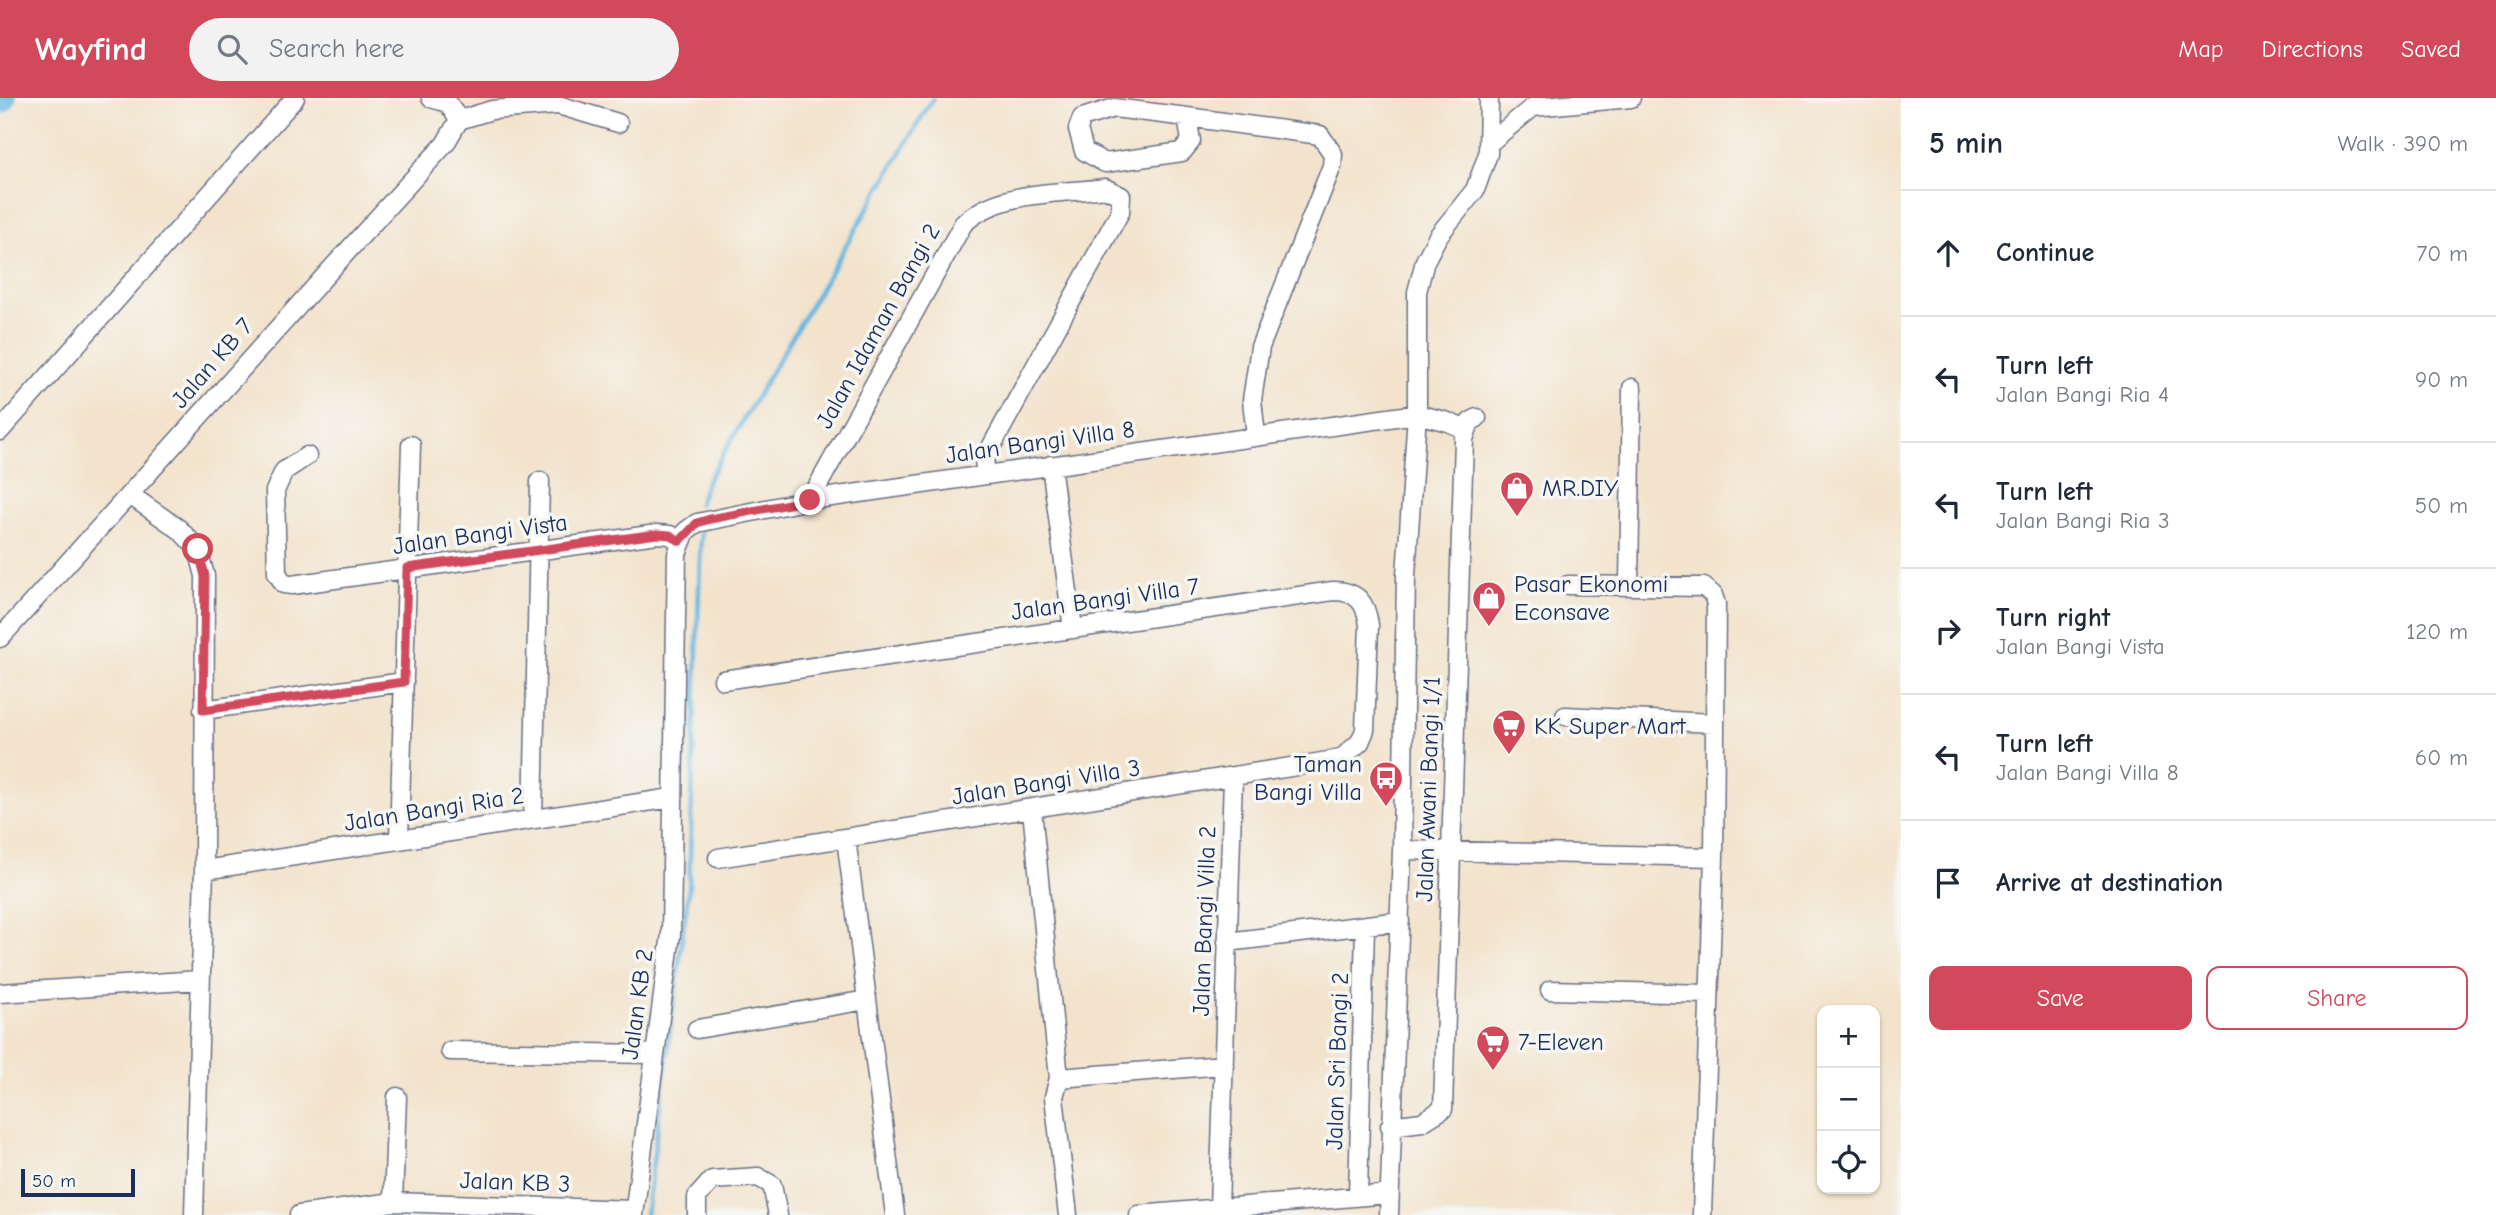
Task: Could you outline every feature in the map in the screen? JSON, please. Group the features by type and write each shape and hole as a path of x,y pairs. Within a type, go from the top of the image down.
{"street":[{"path":"0,431 295,98"},
{"path":"431,98 448,103 459,120 492,110 558,105 618,123"},
{"path":"1389,1215 1390,1126 1402,850 1406,575 1417,414 1417,292 1425,261 1437,236 1475,190 1488,154 1489,98"},
{"path":"1488,144 1533,107 1630,98"},
{"path":"1187,117 1191,141 1182,152 1105,163 1084,151 1078,130 1082,118 1114,108 1187,117 1320,135 1333,154 1332,166 1260,347 1252,400 1256,436"},
{"name":"Jalan KB 7","path":"0,638 130,495 266,338 445,144 459,120"},
{"name":"Jalan Idaman Bangi 2","path":"810,500 963,224 988,206 1105,188 1121,196 1122,204 985,460 986,475"},
{"path":"1629,584 1632,388"},
{"name":"Jalan Bangi Villa 8","path":"680,541 697,523 810,500 1417,414"},
{"name":"Jalan Awani Bangi 1/1","path":"1390,1126 1412,1126 1443,1109 1451,850 1472,424 1448,422 1417,414"},
{"path":"399,838 411,445"},
{"name":"Jalan Bangi Vista","path":"307,456 284,471 275,491 277,573 284,584 657,534 670,535 680,541"},
{"path":"1051,465 1073,629"},
{"path":"533,819 540,481"},
{"path":"130,495 179,529 198,549 205,576 204,870 194,1215"},
{"name":"Jalan KB 2","path":"634,1213 671,934 677,554 680,541"},
{"path":"1568,585 1695,586 1709,590 1716,604 1714,858 1702,1215"},
{"name":"Jalan Bangi Villa 7","path":"723,680 1346,591 1358,596 1367,609 1369,625 1365,730"},
{"path":"203,710 404,682"},
{"path":"1565,716 1714,723"},
{"name":"Jalan Bangi Villa 3","path":"718,858 1340,759 1352,753 1365,730"},
{"name":"Jalan Bangi Villa 2","path":"1219,1208 1233,778"},
{"name":"Jalan Bangi Ria 2","path":"204,870 672,798"},
{"path":"1032,810 1059,1078 1054,1097 1068,1215"},
{"path":"846,838 895,1215"},
{"path":"1402,850 1714,858"},
{"path":"1227,942 1400,921"},
{"name":"Jalan Sri Bangi 2","path":"1358,1196 1365,927"},
{"path":"0,993 200,980"},
{"path":"1550,990 1709,994"},
{"path":"697,1030 867,1000"},
{"path":"450,1051 655,1054"},
{"path":"1059,1078 1224,1065"},
{"path":"393,1202 397,1097"},
{"path":"697,1215 697,1197 712,1180 758,1177 772,1185 778,1215"},
{"path":"1139,1215 1388,1194"},
{"name":"Jalan KB 3","path":"299,1215 393,1202 634,1213"}],"waterway":[{"path":"699,504 706,483 933,98"},
{"path":"646,1215 689,886 701,532"}],"place":[{"name":"MR.DIY","path":"1517,518"},
{"name":"Pasar Ekonomi Econsave","path":"1489,628"},
{"name":"KK Super Mart","path":"1509,756"},
{"name":"Taman Bangi Villa","path":"1386,808"},
{"name":"7-Eleven","path":"1493,1072"}],"route":[{"path":"198,549 205,576 203,710 404,682 407,568 657,534 670,535 680,541 697,523 810,500"}]}
